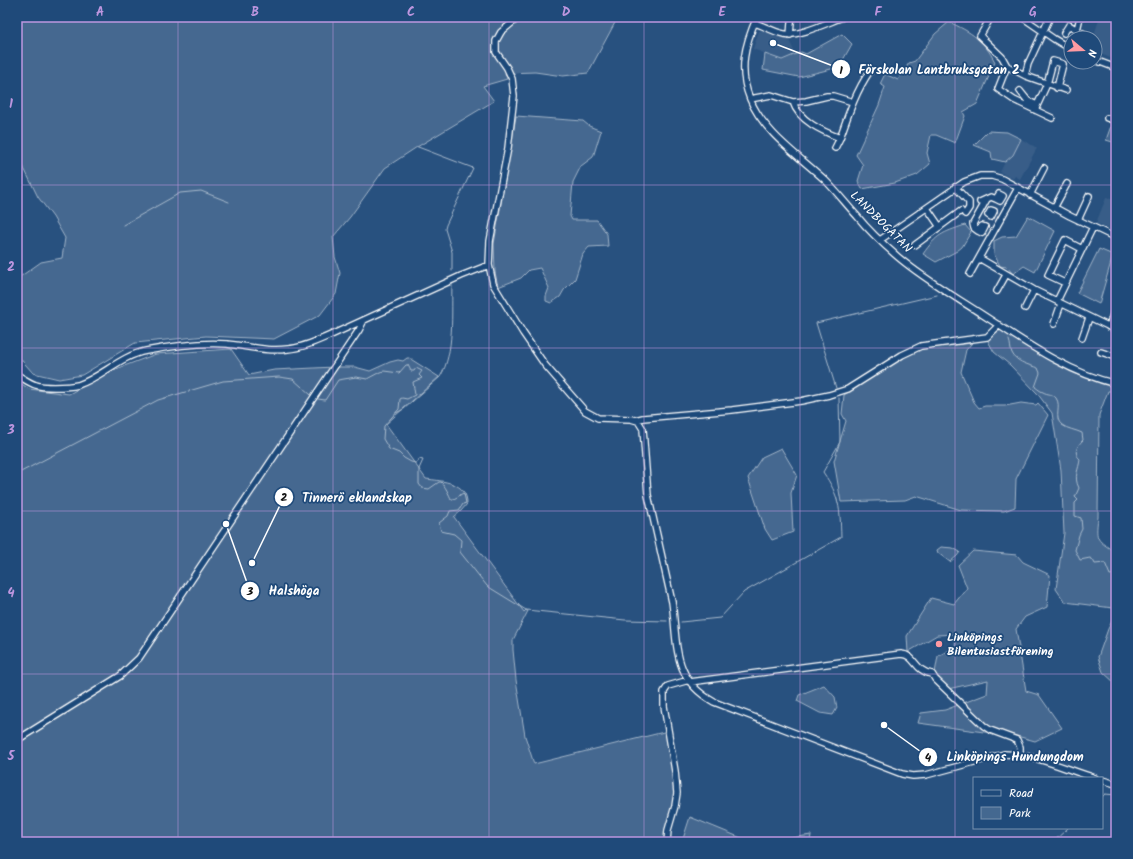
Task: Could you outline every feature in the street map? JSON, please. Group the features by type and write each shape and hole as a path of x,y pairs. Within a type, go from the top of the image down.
{"street":[{"path":"519,17 503,29 496,41 496,52 507,68 512,79 514,96 508,148 490,241 489,265 491,277 496,290 545,365 588,414 598,418 628,418 635,420 643,428 648,495 675,618 676,648 682,667 690,681 702,694 714,702 902,774 913,776 926,775 1004,754 1020,754 1092,777"},
{"path":"790,35 790,23 792,17"},
{"path":"756,20 783,34 790,35 801,33 843,17"},
{"path":"991,17 980,36 1002,57 1006,66 1047,84 1066,90"},
{"path":"1022,17 1042,32 1063,44"},
{"path":"1026,72 1028,64 1050,17"},
{"path":"1066,30 1068,25 1077,30 1080,17"},
{"name":"LANDBOGATAN","path":"756,20 746,46 743,67 746,88 750,99 756,112 771,132 827,183 880,240 918,273 1061,364 1093,378 1116,384"},
{"path":"1036,108 1047,84 1053,61 1063,64 1057,88"},
{"path":"1103,63 1116,68"},
{"path":"1006,66 998,89 1014,100 1036,108"},
{"path":"835,148 853,102 864,78 870,71"},
{"path":"1020,91 1036,108 1052,118"},
{"path":"750,99 771,95 793,102 833,96 853,102"},
{"path":"793,102 797,112 813,125 840,138"},
{"path":"1107,118 1116,122"},
{"path":"1030,195 1044,168"},
{"path":"880,240 955,187 970,179 987,176 1002,179 1054,208 1116,238"},
{"path":"1054,208 1067,184"},
{"path":"915,245 969,208 969,202 955,187"},
{"path":"970,274 1018,188"},
{"path":"1078,220 1089,196"},
{"path":"980,202 991,197 996,199"},
{"path":"978,231 973,226 987,199"},
{"path":"926,208 940,227"},
{"path":"980,211 988,215"},
{"path":"1054,324 1065,283 1093,227"},
{"path":"1065,283 1048,275 1065,240 1082,249"},
{"path":"979,258 1034,290 1116,330"},
{"path":"17,375 36,386 66,387 78,385 124,358 143,352 190,345 217,344 236,345 273,351 289,349 313,342 489,265"},
{"path":"997,291 1006,275"},
{"path":"1025,308 1034,290"},
{"path":"1109,327 1116,305"},
{"path":"1082,338 1089,318"},
{"path":"17,740 120,676 140,658 359,330 364,320"},
{"path":"635,420 650,417 732,410 801,401 829,395 848,389 902,354 921,346 987,337 999,325"},
{"path":"1101,352 1116,357"},
{"path":"667,842 668,830 677,793 675,771 664,706 664,696 668,686 690,681 901,654 907,655 920,670 932,674 935,679 984,726 990,730 1017,740 1020,746 1020,754"},
{"path":"1103,780 1116,784"}],"shaded area":[{"path":"1100,17 1116,17 1116,60 1103,55 1103,30 1096,30"},
{"path":"769,30 788,38 796,55 782,60 753,49 759,31"},
{"path":"1021,139 1037,148 1020,179 1015,176 1013,179 1000,172 1005,162 1013,155"},
{"path":"1116,197 1116,232 1096,223 1106,198 1112,199"}],"green space":[{"path":"17,17 618,17 588,73 563,76 535,72 505,73 507,79 483,86 494,101 385,168 350,217 333,237 335,257 340,273 336,294 320,315 274,339 206,336 135,343 82,375 59,379 33,373 17,355 17,279 41,262 62,258 65,238 53,217 38,197 17,154"},
{"path":"949,22 964,29 981,42 991,54 995,62 977,104 963,112 965,116 955,143 936,135 931,135 927,153 930,164 917,175 895,183 862,189 858,181 863,165 856,155 879,105 885,87 880,84 885,74 898,80 909,63 915,61 935,34"},
{"path":"842,34 852,44 839,67 799,77 763,70 765,54 782,60 801,52 806,54"},
{"path":"516,116 583,121 589,126 601,131 593,157 581,166 573,182 570,216 572,220 597,220 607,234 608,246 589,247 583,254 575,279 564,290 560,297 551,303 546,301 549,288 540,268 529,270 521,278 498,287 495,272 494,244"},
{"path":"1112,123 1116,125 1116,143 1106,140"},
{"path":"988,131 1007,132 1021,139 1013,155 1005,162 992,159 991,152 974,145"},
{"path":"1028,216 1055,231 1035,272 1024,266 1013,274 1007,267 1000,266 994,254 994,241 1002,237 1016,236"},
{"path":"965,225 971,232 962,247 957,251 936,262 923,254 936,238"},
{"path":"1099,249 1113,255 1099,304 1077,293"},
{"path":"1002,330 1041,354 1116,386 1116,391 1108,391 1099,415 1097,536 1101,542 1116,553 1116,610 1113,608 1065,602 1056,589 1064,533 1061,470 1052,413 1037,393 1010,365 994,352 987,339 992,334"},
{"path":"972,343 966,350 961,372 974,402 979,408 985,406 1005,406 1021,403 1036,405 1038,403 1048,415 1016,479 1015,507 1004,511 961,510 916,496 905,500 841,502 834,461 846,421 842,414 844,395 920,349"},
{"path":"231,349 249,375 274,370 334,367 355,367 370,371 390,362 398,360 403,361 409,358 439,377 386,424 426,479 453,484 463,491 467,504 454,517 524,612 526,610 528,611 513,640 513,650 525,736 534,764 668,731 676,790 668,842 17,842 17,381 29,389 69,394 111,371 156,354"},
{"path":"781,448 797,475 791,493 793,532 772,540 765,529 748,478 762,457"},
{"path":"941,547 953,548 960,552 950,562 938,553 937,550"},
{"path":"973,551 1017,555 1023,562 1050,575 1047,607 1025,617 1016,629 1026,691 1039,695 1062,728 1035,741 1006,733 984,732 918,723 921,713 945,710 987,694 988,680 948,689 935,673 938,656 955,647 956,634 937,635 908,652 907,636 931,598 954,604 967,588 958,565"},
{"path":"1115,615 1116,684 1103,672 1098,657 1108,629"},
{"path":"824,685 835,697 837,708 833,715 820,713 797,701 799,695"},
{"path":"690,817 751,842 682,842"},
{"path":"811,835 810,842 766,842 772,841"}],"waterway":[{"path":"418,147 473,168 445,229 452,252 452,271"},
{"path":"123,225 180,193 201,191 229,202"},
{"path":"396,413 404,409 440,377 445,367 450,344 452,284"},
{"path":"836,388 816,323 937,295"},
{"path":"1009,340 1011,351 1016,359 1038,368 1040,373 1035,387 1042,392 1053,395 1056,398 1058,401 1059,422 1066,428 1082,433 1083,440 1076,452 1080,459 1076,476 1079,488 1075,497 1078,500 1075,503 1075,516 1081,518 1082,529 1075,550 1080,560 1090,558 1095,564 1105,563 1110,575 1116,574"},
{"path":"318,399 325,400 338,380 356,377 367,379 384,371 399,373 406,365 408,365 411,371 414,371 416,368 422,371 419,375 422,378 413,382 415,395 407,399 400,399 399,409 384,426 383,439 389,449 399,453 411,462 416,463 419,459 423,460 419,469 419,484 422,488 429,489 441,482 451,499 454,499 463,493 464,494 466,503 463,504 459,510 450,511 448,516 439,523 441,531 454,534 461,540 460,552 487,586 526,610 625,620 667,621"},
{"path":"17,474 158,400 223,381 279,377 293,379 311,395"},
{"path":"681,622 720,618 744,592 841,537 838,503 833,489 823,472 840,442 839,398"},
{"path":"1103,796 1105,794 1116,795"},
{"path":"1053,842 1067,829"}],"place":[{"name":"Förskolan Lantbruksgatan 2","path":"773,43"},
{"name":"Halshöga","path":"226,524"},
{"name":"Tinnerö eklandskap","path":"252,563"},
{"name":"Linköpings Bilentusiastförening","path":"939,644"},
{"name":"Linköpings Hundungdom","path":"884,725"}]}
